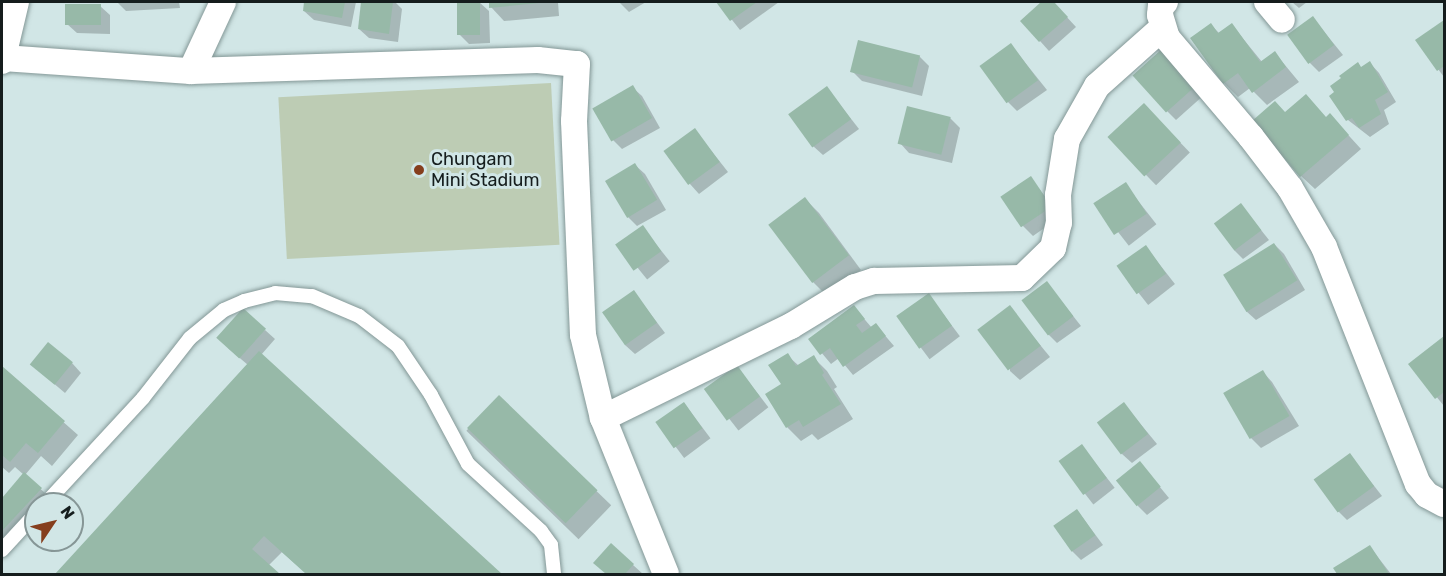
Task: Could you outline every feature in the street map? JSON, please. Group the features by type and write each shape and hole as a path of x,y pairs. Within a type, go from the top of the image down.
{"street":[{"path":"16,2 2,59 191,71 537,60 577,64 574,121 583,335 603,418 666,574"},
{"path":"191,71 223,2"},
{"path":"1165,2 1161,5 1160,15 1167,39 1251,137 1290,188 1324,247 1418,484 1427,495 1444,504"},
{"path":"603,418 791,326 855,287 874,281 1022,278 1053,248 1059,223 1058,195 1067,139 1097,86 1162,28"}],"lane":[{"path":"56,492 143,398 190,338 224,310 244,300 275,293 312,296 359,316 398,346 431,395 468,464 541,531 551,545 554,574"},
{"path":"2,550 24,526"}],"green space":[{"name":"Chungam Mini Stadium","path":"551,83 559,245 287,259 278,97"}],"building":[{"path":"304,2 345,2 342,18 303,11"},
{"path":"361,2 393,2 389,34 358,29"},
{"path":"457,2 480,2 480,35 457,35"},
{"path":"489,2 539,2 539,3 489,8"},
{"path":"716,2 757,2 730,21"},
{"path":"1041,2 1054,2 1068,17 1039,42 1020,21"},
{"path":"65,4 101,4 101,25 65,25"},
{"path":"1313,16 1334,45 1308,64 1287,35"},
{"path":"1444,20 1444,66 1437,71 1415,40"},
{"path":"1211,23 1218,33 1232,23 1260,62 1275,51 1286,67 1252,93 1238,73 1223,84 1190,38"},
{"path":"858,40 920,55 912,88 850,72"},
{"path":"1011,43 1038,80 1006,103 979,66"},
{"path":"1163,48 1196,85 1166,113 1133,75"},
{"path":"1370,61 1388,92 1375,100 1381,114 1359,128 1352,118 1346,121 1329,96 1334,92 1330,86 1358,62 1361,67"},
{"path":"633,85 652,118 611,141 592,108"},
{"path":"827,86 851,119 812,147 788,114"},
{"path":"1306,94 1326,117 1330,113 1349,135 1300,177 1252,121 1275,101 1285,112"},
{"path":"1144,103 1181,142 1144,177 1107,137"},
{"path":"907,106 951,117 941,155 898,144"},
{"path":"695,128 720,162 688,185 663,151"},
{"path":"635,163 657,200 627,218 605,181"},
{"path":"1031,176 1052,207 1021,227 1000,197"},
{"path":"1126,182 1147,214 1114,235 1093,203"},
{"path":"805,197 849,255 812,283 768,225"},
{"path":"1241,203 1261,230 1234,251 1214,223"},
{"path":"643,225 661,251 634,271 615,245"},
{"path":"1274,243 1297,280 1246,312 1223,275"},
{"path":"1146,245 1166,274 1137,294 1117,266"},
{"path":"1047,281 1073,316 1048,335 1021,300"},
{"path":"634,290 657,323 625,345 602,312"},
{"path":"929,293 952,326 919,349 896,316"},
{"path":"854,305 865,319 856,325 862,333 876,323 886,336 843,367 830,348 820,355 808,339"},
{"path":"1010,305 1041,346 1008,370 977,330"},
{"path":"243,308 266,329 239,358 216,338"},
{"path":"1444,336 1444,392 1435,399 1408,364"},
{"path":"48,342 73,362 55,385 30,365"},
{"path":"259,351 502,574 306,574 264,536 252,549 280,574 55,574 75,552 84,552 84,542"},
{"path":"788,353 796,366 814,355 824,373 822,375 841,404 803,427 799,420 786,428 765,394 781,384 768,365"},
{"path":"737,365 760,397 727,421 704,389"},
{"path":"2,366 65,421 38,453 26,443 10,462 2,455"},
{"path":"1263,370 1290,416 1250,439 1223,393"},
{"path":"499,395 598,490 566,523 467,428"},
{"path":"684,402 702,428 674,448 655,422"},
{"path":"1124,402 1148,434 1121,454 1097,422"},
{"path":"1082,444 1107,478 1083,495 1059,461"},
{"path":"1350,453 1374,486 1338,513 1314,479"},
{"path":"1140,461 1161,487 1137,506 1116,481"},
{"path":"24,472 42,488 38,492 24,492 24,507 2,531 2,498"},
{"path":"1077,509 1095,535 1072,552 1053,526"},
{"path":"611,543 634,564 625,574 606,574 593,563"},
{"path":"1370,545 1389,574 1337,574 1333,568"}],"place":[{"name":"Chungam Mini Stadium","path":"419,170"}]}
